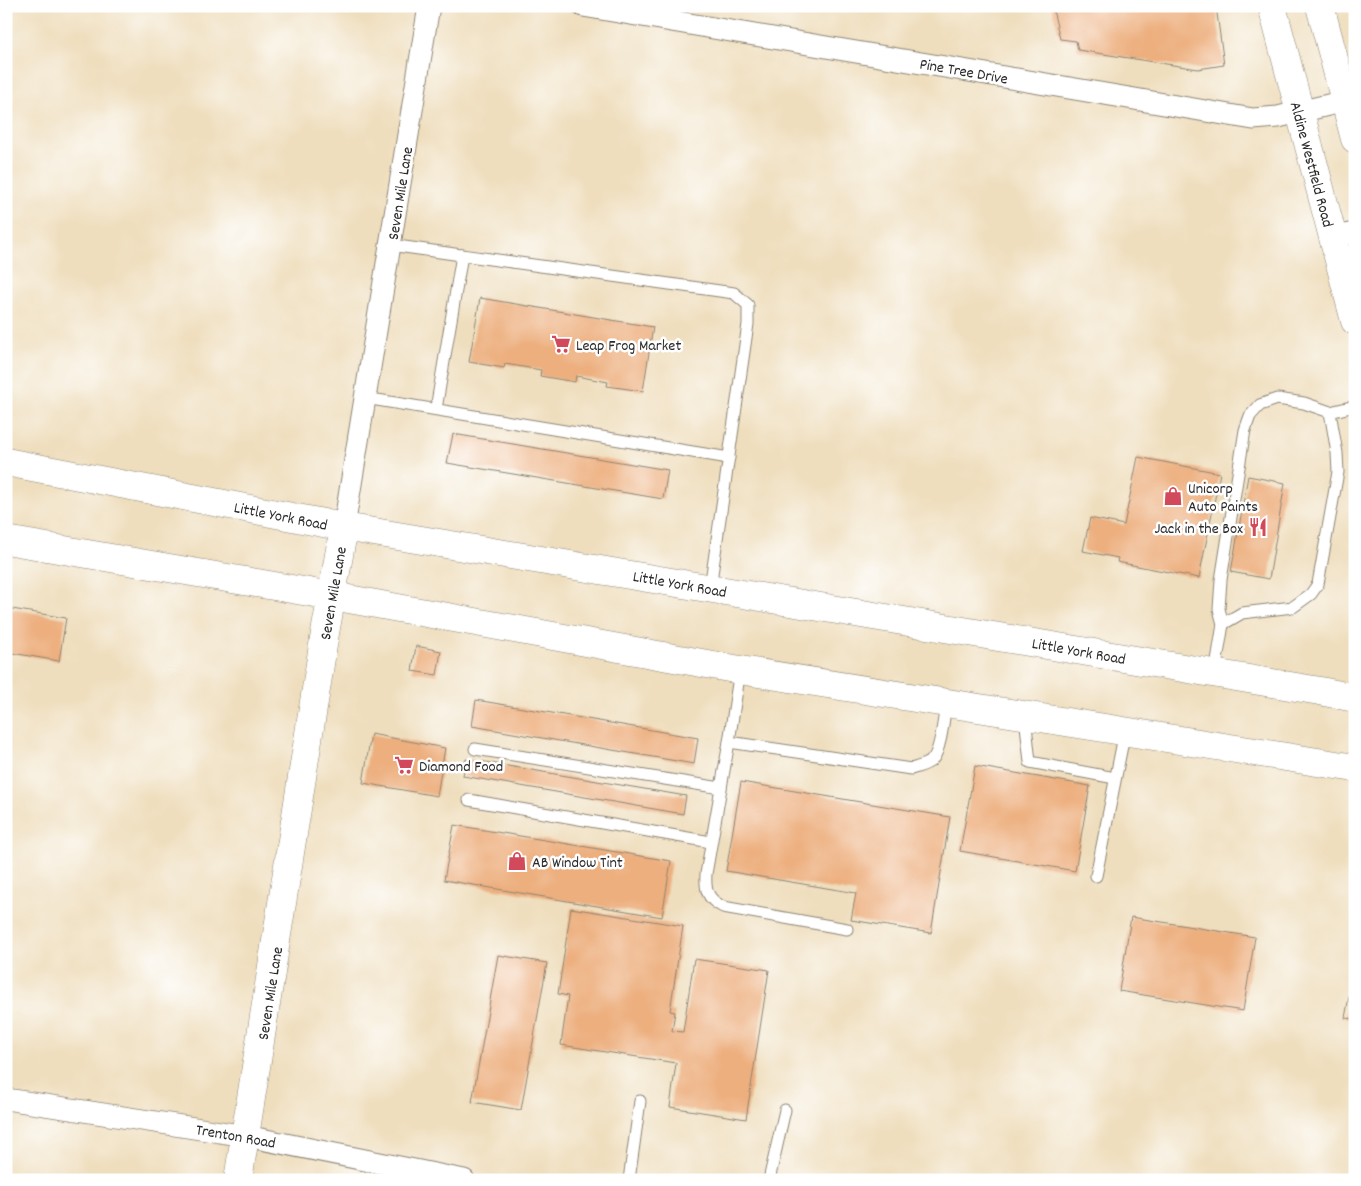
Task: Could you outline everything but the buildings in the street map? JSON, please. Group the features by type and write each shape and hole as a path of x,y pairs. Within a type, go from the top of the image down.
{"main road":[{"name":"Aldine Westfield Road","path":"1272,6 1299,112 1343,235 1355,322"},
{"path":"1320,6 1355,139"},
{"name":"Little York Road","path":"6,462 344,527 1320,690 1355,698"},
{"name":"Seven Mile Lane","path":"238,1180 344,527"},
{"path":"6,540 332,596 740,670 1355,768"},
{"path":"1320,690 1355,681"}],"street":[{"name":"Seven Mile Lane","path":"344,527 430,6"},
{"name":"Pine Tree Drive","path":"584,6 1253,119 1278,117 1345,101"},
{"name":"Trenton Road","path":"6,1099 246,1136 464,1180"}],"lane":[{"path":"390,245 734,293 748,305 748,324 710,588"},
{"path":"436,409 462,255"},
{"path":"365,398 729,458"},
{"path":"1214,673 1223,624 1219,609 1221,580 1245,430 1250,416 1260,405 1277,398 1304,403 1330,412 1355,406"},
{"path":"1223,624 1242,613 1293,607 1311,594 1318,584 1338,472 1337,452 1330,412"},
{"path":"740,670 705,887 715,904 723,907 847,930"},
{"path":"728,742 911,769 933,760 939,744 946,703"},
{"path":"1025,716 1030,762 1115,778"},
{"path":"1096,876 1125,731"},
{"path":"475,749 720,788"},
{"path":"469,800 711,842"},
{"path":"629,1180 640,1101"},
{"path":"769,1180 785,1110"}],"place":[{"name":"Leap Frog Market","path":"561,344"},
{"name":"Unicorp Auto Paints","path":"1173,496"},
{"name":"Jack in the Box","path":"1258,527"},
{"name":"Diamond Food","path":"404,765"},
{"name":"AB Window Tint","path":"517,861"}]}
